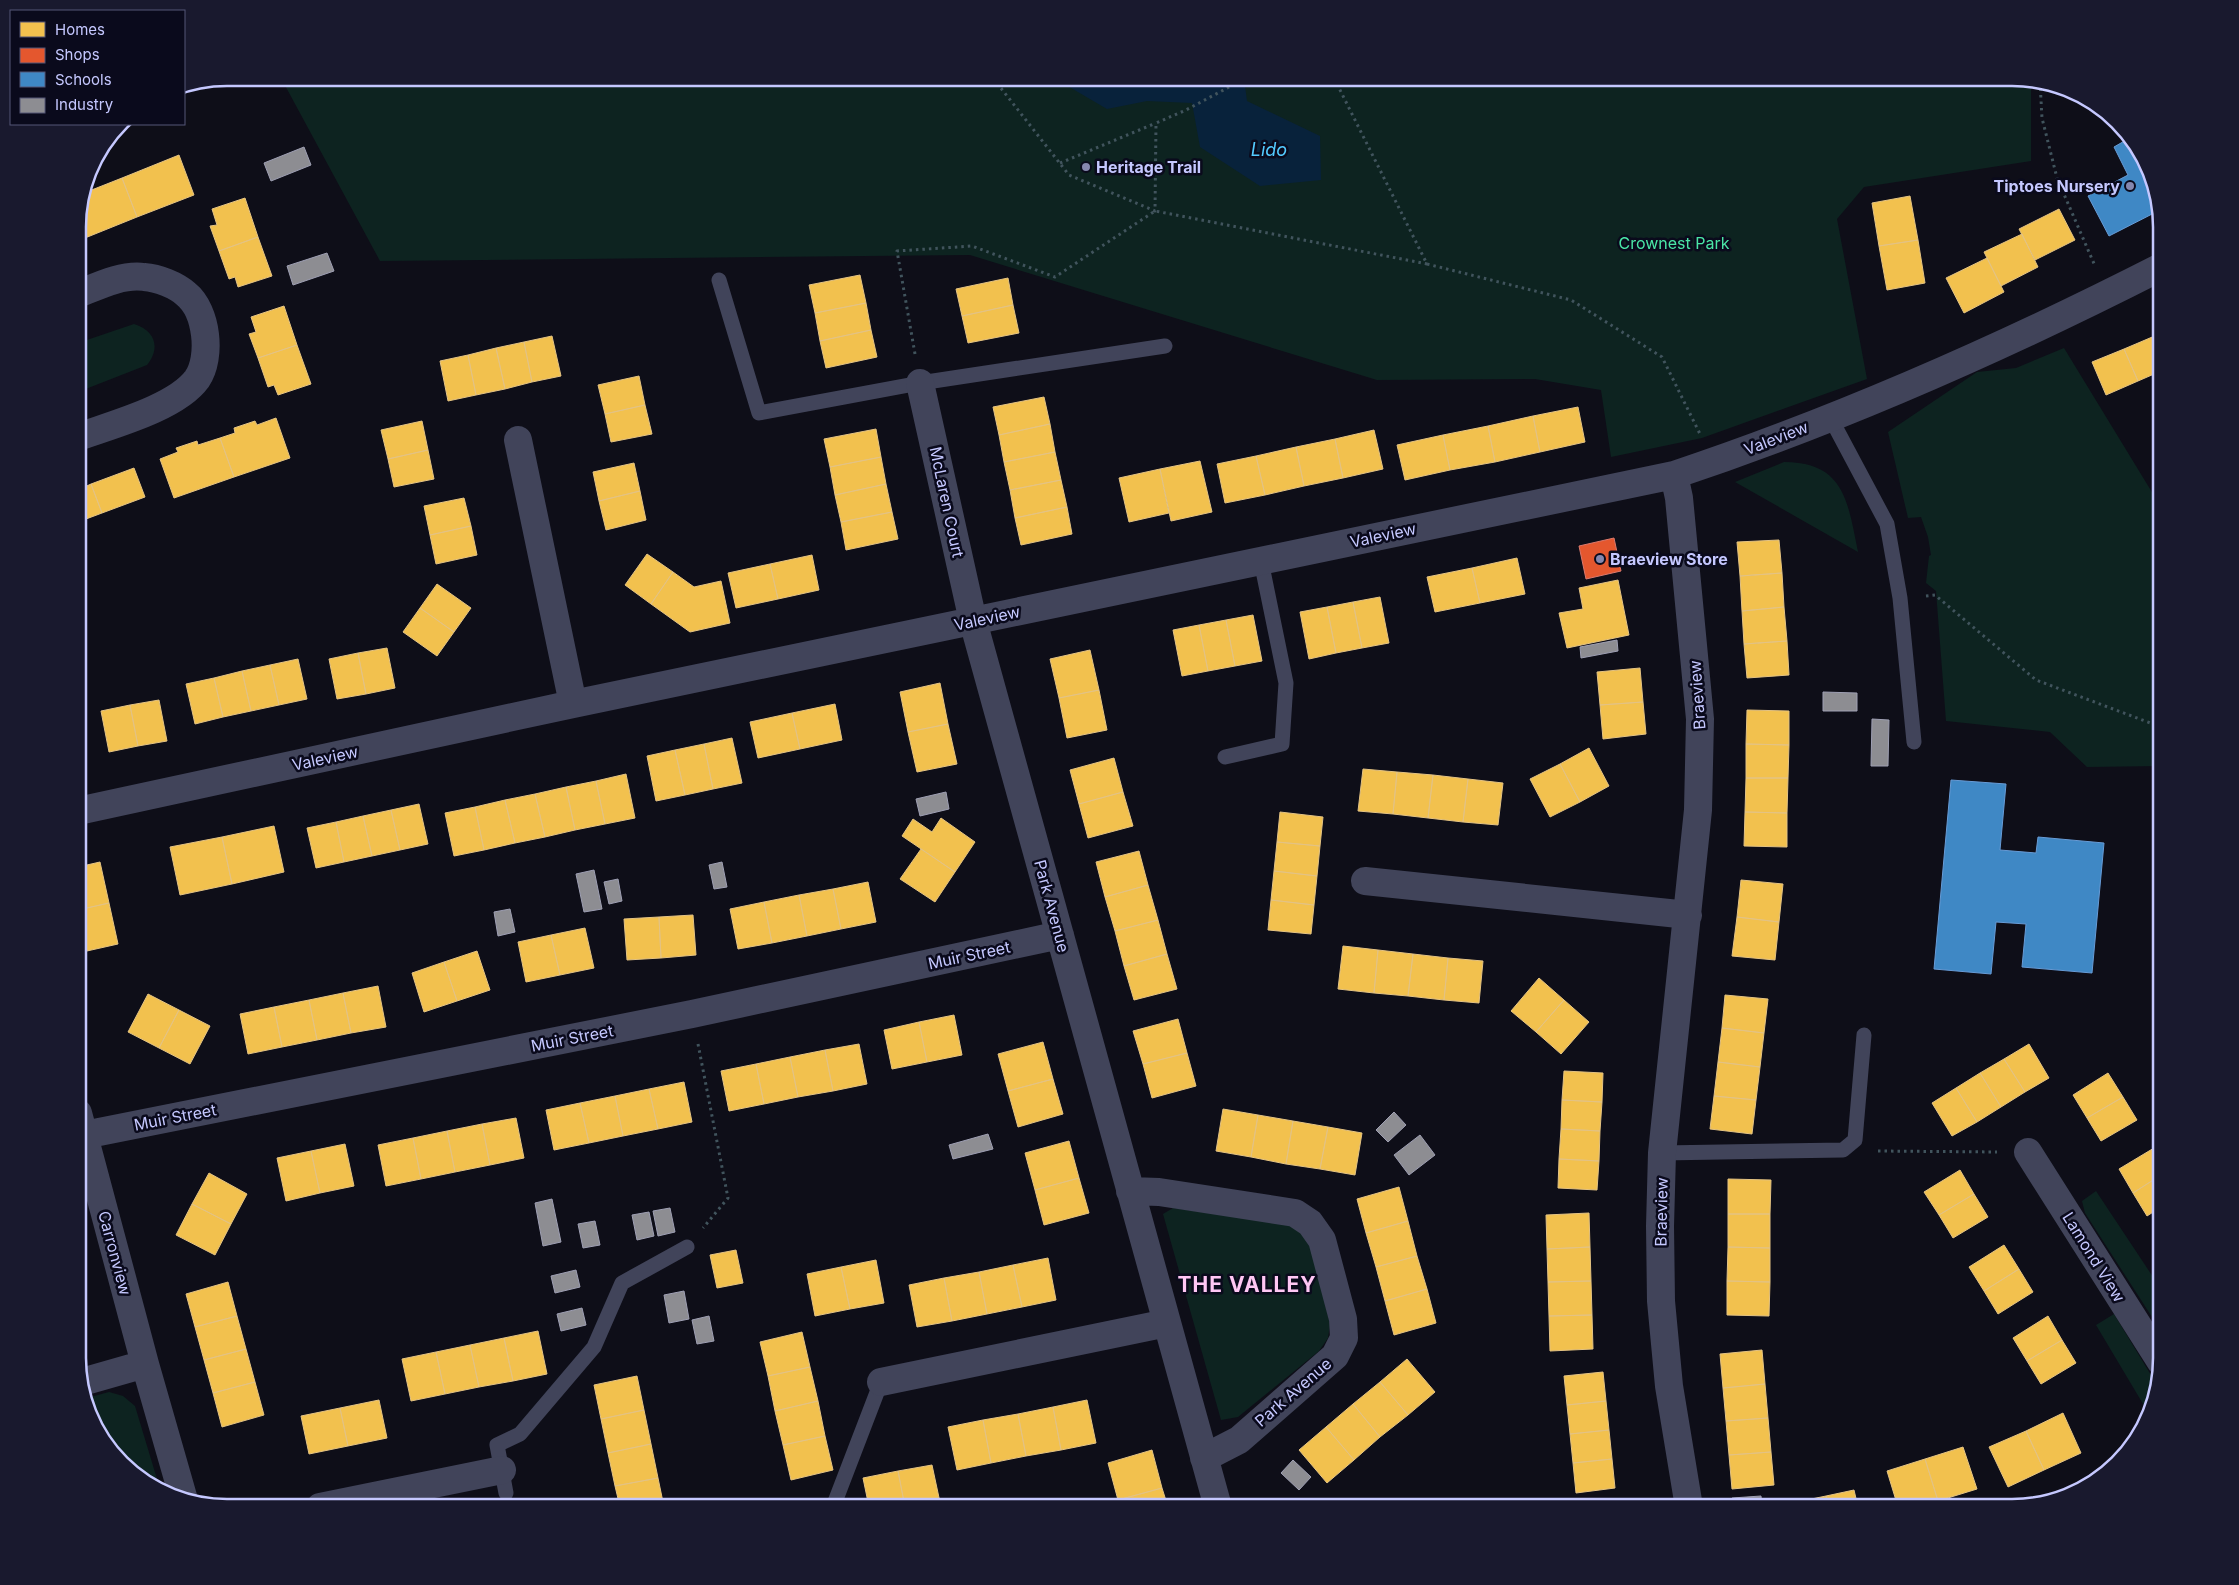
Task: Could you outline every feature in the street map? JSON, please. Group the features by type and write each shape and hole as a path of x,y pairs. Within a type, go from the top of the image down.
{"street":[{"name":"Valeview","path":"87,809 573,704 1674,475 1830,417 1951,367 2066,315 2153,271"},
{"path":"87,291 118,279 143,277 165,282 187,294 201,317 207,339 204,359 197,379 172,401 87,434"},
{"name":"McLaren Court","path":"920,383 973,621"},
{"path":"518,440 573,704"},
{"name":"Braeview","path":"1674,475 1679,498 1700,719 1698,810 1662,1153 1660,1226 1661,1301 1669,1386 1688,1499"},
{"name":"Park Avenue","path":"973,621 1215,1499"},
{"path":"1365,881 1688,915"},
{"name":"Muir Street","path":"87,1123 692,1014 1060,935"},
{"name":"Carronview","path":"87,1146 145,1364 181,1491"},
{"name":"Lamond View","path":"2028,1152 2153,1349"},
{"name":"Park Avenue","path":"1130,1191 1159,1192 1295,1213 1310,1223 1322,1240 1343,1319 1344,1338 1335,1356 1239,1440 1204,1458"},
{"path":"882,1382 1167,1323"},
{"path":"88,1380 145,1364"},
{"path":"381,1499 504,1481"}],"lane":[{"path":"719,280 759,413 920,383 1165,346"},
{"path":"1830,417 1887,524 1900,598 1914,742"},
{"path":"1225,757 1282,744 1286,683 1261,561"},
{"path":"1662,1153 1843,1150 1855,1140 1864,1035"},
{"path":"504,1481 498,1445 520,1434 594,1347 622,1284 688,1247"},
{"path":"836,1499 882,1382"}],"path":[{"path":"998,86 1069,175 1155,210 1428,264 1570,300 1662,357 1702,438 1710,463"},
{"path":"1060,163 1186,110 1231,86"},
{"path":"1338,86 1428,264"},
{"path":"2040,89 2042,118 2057,178 2107,294"},
{"path":"1155,210 1156,123"},
{"path":"920,383 898,251 972,246 1055,277 1155,210"},
{"path":"1900,598 1934,595 2036,680 2153,724"},
{"path":"688,1247 728,1198 692,1014"},
{"path":"1843,1150 2028,1152"}],"green space":[{"name":"Crownest Park","path":"285,86 2031,87 2031,161 1864,187 1837,219 1867,379 1702,438 1611,457 1601,390 1535,379 1377,380 970,255 380,261"},
{"path":"134,324 151,335 155,346 147,365 87,388 87,340"},
{"path":"2064,348 2153,494 2153,766 2087,767 2050,732 1946,721 1936,591 1926,583 1929,556 1931,555 1928,537 1921,517 1908,518 1888,432 1977,372 2016,368"},
{"path":"1784,462 1804,464 1820,469 1832,478 1846,502 1858,552 1735,482"},
{"path":"2096,1191 2153,1277 2153,1319 2085,1213 2082,1201"},
{"path":"1173,1208 1292,1225 1305,1235 1312,1249 1330,1324 1328,1338 1319,1351 1238,1417 1221,1420 1163,1214"},
{"path":"2114,1314 2152,1377 2144,1406 2096,1325"},
{"path":"109,1392 123,1396 135,1406 157,1480 134,1464 121,1451 105,1428 92,1397"}],"water":[{"name":"Lido","path":"1068,86 1245,86 1247,101 1320,136 1321,180 1260,186 1200,147 1192,103 1147,101 1107,109"}],"building: Homes":[{"path":"179,155 194,195 137,217 122,178"},
{"path":"122,178 137,217 87,237 87,209 91,190"},
{"path":"1910,196 1918,240 1879,246 1872,203"},
{"path":"245,198 258,237 219,251 210,226 217,225 212,209"},
{"path":"2059,209 2075,240 2035,260 2019,229"},
{"path":"2022,234 2038,267 2001,286 1984,252"},
{"path":"258,237 272,276 238,287 235,277 229,279 219,251"},
{"path":"1918,240 1925,283 1887,290 1879,246"},
{"path":"1987,258 2004,292 1964,313 1946,278"},
{"path":"860,275 866,303 815,313 809,285"},
{"path":"1008,278 1013,305 962,316 956,289"},
{"path":"866,303 871,330 820,341 815,313"},
{"path":"1013,305 1019,333 968,343 962,316"},
{"path":"284,306 297,345 258,358 249,334 256,332 251,317"},
{"path":"871,330 877,357 826,368 820,341"},
{"path":"552,336 561,376 532,382 524,342"},
{"path":"2153,337 2153,374 2138,381 2124,349"},
{"path":"524,342 532,382 505,389 496,348"},
{"path":"297,345 311,384 278,395 274,385 268,387 258,358"},
{"path":"496,348 505,389 476,395 468,355"},
{"path":"2124,349 2138,381 2106,395 2092,362"},
{"path":"468,355 476,395 448,401 440,361"},
{"path":"639,376 645,405 605,414 598,385"},
{"path":"1044,397 1050,424 999,435 993,407"},
{"path":"645,405 652,434 611,442 605,414"},
{"path":"1578,407 1585,442 1540,452 1533,416"},
{"path":"1533,416 1540,452 1495,462 1488,426"},
{"path":"276,418 290,458 234,477 220,438 235,433 234,428 255,421 257,425"},
{"path":"422,421 428,450 388,459 381,430"},
{"path":"1050,424 1055,452 1004,462 999,435"},
{"path":"1488,426 1495,462 1450,470 1443,435"},
{"path":"876,429 881,457 830,467 824,439"},
{"path":"1374,430 1383,469 1343,478 1335,439"},
{"path":"1443,435 1450,470 1405,480 1397,445"},
{"path":"220,438 234,477 174,498 160,459 178,452 176,448 197,441 198,445"},
{"path":"1335,439 1343,478 1304,486 1296,447"},
{"path":"1296,447 1304,486 1265,495 1256,456"},
{"path":"428,450 434,479 394,487 388,459"},
{"path":"1055,452 1061,480 1010,490 1004,462"},
{"path":"1256,456 1265,495 1225,503 1217,464"},
{"path":"881,457 886,484 835,495 830,467"},
{"path":"1200,461 1212,512 1171,521 1160,469"},
{"path":"634,463 640,491 599,501 593,472"},
{"path":"134,468 145,497 102,513 91,484"},
{"path":"1160,469 1169,513 1129,522 1119,478"},
{"path":"1061,480 1067,507 1015,518 1010,490"},
{"path":"91,484 102,513 87,519 87,486"},
{"path":"886,484 892,512 841,522 835,495"},
{"path":"640,491 646,520 606,530 599,501"},
{"path":"464,498 471,526 430,535 424,506"},
{"path":"1067,507 1072,534 1021,545 1015,518"},
{"path":"892,512 898,539 846,550 841,522"},
{"path":"471,526 477,555 436,564 430,535"},
{"path":"1779,540 1782,573 1740,576 1737,542"},
{"path":"647,554 673,572 651,604 625,585"},
{"path":"812,555 819,590 778,599 770,564"},
{"path":"1517,558 1525,594 1480,603 1472,568"},
{"path":"770,564 778,599 736,608 728,573"},
{"path":"1472,568 1480,603 1435,612 1427,577"},
{"path":"673,572 694,587 721,581 730,623 690,632 651,604"},
{"path":"1782,573 1784,607 1742,611 1740,576"},
{"path":"1618,580 1629,635 1567,648 1559,613 1583,609 1579,588"},
{"path":"437,584 471,608 454,632 420,608"},
{"path":"1380,597 1389,643 1362,648 1353,602"},
{"path":"1353,602 1362,648 1336,653 1327,607"},
{"path":"1327,607 1336,653 1309,659 1300,612"},
{"path":"1784,607 1787,641 1744,644 1742,611"},
{"path":"420,608 454,632 437,656 403,632"},
{"path":"1253,615 1262,661 1235,666 1226,620"},
{"path":"1226,620 1235,666 1208,671 1199,625"},
{"path":"1199,625 1208,671 1182,676 1173,630"},
{"path":"1787,641 1789,675 1747,678 1744,644"},
{"path":"387,648 395,688 366,694 358,653"},
{"path":"1090,650 1099,690 1059,698 1050,659"},
{"path":"358,653 366,694 337,699 329,659"},
{"path":"298,659 307,699 279,705 270,665"},
{"path":"270,665 279,705 251,711 242,671"},
{"path":"1640,668 1643,702 1600,705 1597,672"},
{"path":"242,671 251,711 223,717 214,678"},
{"path":"214,678 223,717 195,724 186,684"},
{"path":"940,683 948,724 908,732 900,692"},
{"path":"1099,690 1107,730 1067,738 1059,698"},
{"path":"159,700 167,741 138,746 130,705"},
{"path":"1643,702 1646,734 1603,739 1600,705"},
{"path":"835,704 842,740 800,749 792,713"},
{"path":"130,705 138,746 109,752 101,711"},
{"path":"1747,710 1789,711 1789,745 1746,744"},
{"path":"792,713 800,749 758,758 750,722"},
{"path":"948,724 957,764 917,772 908,732"},
{"path":"732,738 742,783 713,789 704,744"},
{"path":"704,744 713,789 685,795 675,750"},
{"path":"1746,744 1789,745 1788,778 1746,778"},
{"path":"1589,748 1609,786 1580,802 1560,764"},
{"path":"675,750 685,795 656,801 647,756"},
{"path":"1114,758 1123,792 1079,804 1070,770"},
{"path":"1560,764 1580,802 1550,817 1530,779"},
{"path":"1363,769 1397,772 1393,814 1358,811"},
{"path":"1397,772 1433,775 1428,818 1393,814"},
{"path":"626,774 635,818 605,824 596,781"},
{"path":"1433,775 1468,779 1463,822 1428,818"},
{"path":"1746,778 1788,778 1787,813 1745,812"},
{"path":"1468,779 1503,783 1498,825 1463,822"},
{"path":"596,781 605,824 575,830 566,787"},
{"path":"566,787 575,830 545,837 535,794"},
{"path":"1123,792 1133,826 1088,838 1079,804"},
{"path":"535,794 545,837 515,843 505,800"},
{"path":"505,800 515,843 484,850 475,807"},
{"path":"419,804 428,844 400,850 391,810"},
{"path":"475,807 484,850 454,856 445,813"},
{"path":"391,810 400,850 372,856 363,816"},
{"path":"1280,812 1323,817 1320,846 1277,842"},
{"path":"1745,812 1787,813 1787,847 1744,846"},
{"path":"363,816 372,856 344,862 336,822"},
{"path":"941,818 975,842 955,872 902,836 913,819 932,832"},
{"path":"336,822 344,862 316,868 307,828"},
{"path":"274,826 284,872 232,884 222,837"},
{"path":"222,837 232,884 180,895 170,847"},
{"path":"1277,842 1320,846 1317,876 1274,871"},
{"path":"921,849 955,872 935,902 900,879"},
{"path":"1139,851 1148,885 1105,897 1096,862"},
{"path":"100,862 109,903 87,908 87,865"},
{"path":"1274,871 1317,876 1314,905 1271,900"},
{"path":"1741,880 1783,884 1779,922 1737,917"},
{"path":"868,882 876,922 841,929 833,889"},
{"path":"1148,885 1158,920 1115,931 1105,897"},
{"path":"833,889 841,929 807,936 799,895"},
{"path":"799,895 807,936 772,943 764,902"},
{"path":"1271,900 1314,905 1311,934 1268,930"},
{"path":"764,902 772,943 738,949 730,909"},
{"path":"109,903 118,944 87,951 87,908"},
{"path":"693,915 696,955 661,958 659,917"},
{"path":"659,917 661,958 627,960 624,919"},
{"path":"1737,917 1779,922 1775,960 1732,956"},
{"path":"1158,920 1167,954 1124,966 1115,931"},
{"path":"585,928 594,968 560,975 551,935"},
{"path":"551,935 560,975 526,982 518,942"},
{"path":"1343,946 1378,950 1374,993 1338,989"},
{"path":"1378,950 1413,954 1408,996 1374,993"},
{"path":"477,951 490,990 457,1001 444,962"},
{"path":"1167,954 1177,989 1134,1000 1124,966"},
{"path":"1413,954 1448,958 1444,1000 1408,996"},
{"path":"1448,958 1483,961 1479,1003 1444,1000"},
{"path":"444,962 457,1001 424,1012 412,973"},
{"path":"1539,978 1564,1000 1536,1032 1511,1011"},
{"path":"378,986 386,1027 351,1033 343,993"},
{"path":"343,993 351,1033 317,1040 309,1000"},
{"path":"148,994 179,1010 159,1048 128,1032"},
{"path":"1725,995 1768,999 1764,1033 1722,1028"},
{"path":"309,1000 317,1040 282,1047 274,1007"},
{"path":"1564,1000 1589,1022 1561,1054 1536,1032"},
{"path":"274,1007 282,1047 248,1054 240,1014"},
{"path":"179,1010 210,1026 190,1064 159,1048"},
{"path":"954,1015 962,1055 927,1062 919,1022"},
{"path":"1178,1019 1187,1053 1143,1064 1133,1031"},
{"path":"919,1022 927,1062 892,1069 884,1030"},
{"path":"1722,1028 1764,1033 1760,1067 1718,1062"},
{"path":"1043,1042 1053,1079 1008,1091 998,1054"},
{"path":"859,1044 867,1084 833,1091 825,1050"},
{"path":"2029,1044 2049,1078 2025,1092 2004,1059"},
{"path":"825,1050 833,1091 798,1097 790,1057"},
{"path":"1187,1053 1196,1086 1152,1098 1143,1064"},
{"path":"790,1057 798,1097 764,1104 756,1064"},
{"path":"2004,1059 2025,1092 2001,1107 1980,1073"},
{"path":"1718,1062 1760,1067 1756,1100 1714,1096"},
{"path":"756,1064 764,1104 729,1111 721,1071"},
{"path":"1564,1071 1603,1073 1602,1102 1562,1100"},
{"path":"1980,1073 2001,1107 1977,1122 1956,1088"},
{"path":"2108,1073 2123,1097 2087,1118 2073,1095"},
{"path":"1053,1079 1063,1114 1018,1127 1008,1091"},
{"path":"684,1082 692,1122 658,1129 649,1089"},
{"path":"1956,1088 1977,1122 1952,1136 1932,1103"},
{"path":"649,1089 658,1129 623,1136 615,1096"},
{"path":"615,1096 623,1136 589,1143 580,1103"},
{"path":"1714,1096 1756,1100 1752,1134 1710,1129"},
{"path":"2123,1097 2137,1120 2101,1141 2087,1118"},
{"path":"1562,1100 1602,1102 1600,1131 1561,1129"},
{"path":"580,1103 589,1143 554,1150 546,1110"},
{"path":"1223,1109 1258,1115 1251,1157 1216,1151"},
{"path":"1258,1115 1293,1121 1286,1164 1251,1157"},
{"path":"516,1118 524,1158 490,1165 482,1124"},
{"path":"1293,1121 1328,1127 1320,1169 1286,1164"},
{"path":"482,1124 490,1165 455,1172 447,1131"},
{"path":"1328,1127 1362,1133 1355,1175 1320,1169"},
{"path":"1561,1129 1600,1131 1599,1161 1559,1159"},
{"path":"447,1131 455,1172 421,1179 413,1138"},
{"path":"413,1138 421,1179 386,1186 378,1145"},
{"path":"1069,1141 1079,1178 1035,1190 1025,1153"},
{"path":"345,1144 354,1186 320,1193 311,1151"},
{"path":"2153,1149 2153,1180 2133,1193 2119,1169"},
{"path":"311,1151 320,1193 286,1201 277,1158"},
{"path":"1559,1159 1599,1161 1597,1190 1558,1188"},
{"path":"1960,1170 1974,1194 1939,1215 1924,1192"},
{"path":"209,1173 247,1194 231,1224 192,1204"},
{"path":"1079,1178 1089,1213 1044,1225 1035,1190"},
{"path":"1728,1179 1771,1180 1770,1214 1728,1214"},
{"path":"2153,1180 2153,1212 2147,1216 2133,1193"},
{"path":"1399,1187 1408,1221 1366,1233 1357,1199"},
{"path":"1974,1194 1988,1217 1953,1238 1939,1215"},
{"path":"192,1204 231,1224 215,1255 176,1235"},
{"path":"1589,1213 1590,1247 1547,1249 1546,1215"},
{"path":"1728,1214 1770,1214 1770,1248 1728,1247"},
{"path":"1408,1221 1417,1256 1376,1267 1366,1233"},
{"path":"2004,1245 2019,1269 1984,1291 1969,1267"},
{"path":"1590,1247 1591,1281 1548,1282 1547,1249"},
{"path":"1728,1247 1770,1248 1770,1282 1727,1281"},
{"path":"736,1250 743,1283 717,1288 710,1255"},
{"path":"1417,1256 1427,1289 1385,1301 1376,1267"},
{"path":"1048,1258 1056,1300 1022,1307 1013,1265"},
{"path":"876,1260 884,1303 850,1309 841,1267"},
{"path":"1013,1265 1022,1307 987,1314 979,1272"},
{"path":"841,1267 850,1309 815,1316 807,1274"},
{"path":"2019,1269 2033,1292 1998,1314 1984,1291"},
{"path":"979,1272 987,1314 952,1321 944,1278"},
{"path":"944,1278 952,1321 917,1327 909,1285"},
{"path":"1591,1281 1592,1315 1549,1316 1548,1282"},
{"path":"1727,1281 1770,1282 1769,1316 1727,1315"},
{"path":"228,1282 237,1316 195,1327 186,1294"},
{"path":"1427,1289 1436,1323 1394,1335 1385,1301"},
{"path":"1592,1315 1593,1349 1550,1351 1549,1316"},
{"path":"237,1316 246,1349 204,1360 195,1327"},
{"path":"2048,1316 2062,1340 2027,1361 2013,1338"},
{"path":"538,1331 547,1374 513,1381 504,1338"},
{"path":"802,1332 810,1367 768,1376 760,1342"},
{"path":"504,1338 513,1381 479,1387 470,1345"},
{"path":"2062,1340 2076,1363 2041,1384 2027,1361"},
{"path":"470,1345 479,1387 445,1394 436,1352"},
{"path":"246,1349 255,1382 213,1393 204,1360"},
{"path":"1762,1350 1765,1384 1723,1388 1720,1354"},
{"path":"436,1352 445,1394 411,1401 402,1359"},
{"path":"1407,1359 1435,1392 1408,1415 1380,1382"},
{"path":"810,1367 818,1401 775,1411 768,1376"},
{"path":"1603,1372 1606,1401 1567,1405 1564,1376"},
{"path":"637,1376 644,1410 601,1419 594,1385"},
{"path":"255,1382 264,1415 222,1427 213,1393"},
{"path":"1380,1382 1408,1415 1380,1437 1353,1404"},
{"path":"1765,1384 1768,1418 1726,1421 1723,1388"},
{"path":"379,1400 387,1438 348,1446 340,1408"},
{"path":"1087,1400 1096,1443 1061,1450 1053,1407"},
{"path":"818,1401 825,1436 783,1445 775,1411"},
{"path":"1606,1401 1609,1430 1570,1434 1567,1405"},
{"path":"1353,1404 1380,1437 1354,1460 1326,1427"},
{"path":"1053,1407 1061,1450 1026,1456 1018,1414"},
{"path":"340,1408 348,1446 309,1454 301,1416"},
{"path":"644,1410 651,1444 608,1453 601,1419"},
{"path":"2063,1413 2081,1453 2044,1470 2026,1431"},
{"path":"1018,1414 1026,1456 991,1463 983,1420"},
{"path":"1768,1418 1771,1452 1729,1455 1726,1421"},
{"path":"983,1420 991,1463 957,1470 948,1427"},
{"path":"1326,1427 1354,1460 1327,1483 1299,1450"},
{"path":"1609,1430 1612,1459 1573,1463 1570,1434"},
{"path":"2026,1431 2044,1470 2008,1487 1989,1447"},
{"path":"825,1436 833,1470 791,1480 783,1445"},
{"path":"651,1444 658,1478 615,1486 608,1453"},
{"path":"1963,1447 1977,1489 1944,1499 1937,1499 1925,1459"},
{"path":"1152,1450 1162,1488 1118,1499 1108,1463"},
{"path":"1771,1452 1774,1485 1732,1489 1729,1455"},
{"path":"1612,1459 1615,1488 1576,1493 1573,1463"},
{"path":"1925,1459 1937,1499 1896,1499 1887,1471"},
{"path":"932,1465 939,1499 903,1499 898,1471"},
{"path":"898,1471 903,1499 867,1499 863,1478"},
{"path":"658,1478 662,1499 618,1499 615,1486"},
{"path":"1162,1488 1165,1499 1122,1499"},
{"path":"1854,1490 1856,1499 1827,1499 1826,1496"},
{"path":"1826,1496 1827,1499 1812,1499"}],"building: Shops":[{"name":"Braeview Store","path":"1614,538 1621,571 1586,579 1579,546"}],"building: Schools":[{"name":"Tiptoes Nursery","path":"2124,142 2134,157 2148,191 2152,214 2109,236 2088,196 2128,175 2114,147"},
{"path":"1951,780 2006,784 2000,850 2036,853 2038,837 2104,843 2092,973 2022,967 2026,924 1996,922 1991,974 1934,969"}],"building: Industry":[{"path":"304,147 311,165 271,181 264,163"},
{"path":"327,253 334,271 293,285 287,266"},
{"path":"1617,640 1618,651 1581,658 1580,647"},
{"path":"1823,692 1857,693 1857,711 1823,711"},
{"path":"1872,719 1889,720 1888,766 1871,766"},
{"path":"946,792 949,809 920,816 916,799"},
{"path":"722,862 727,887 714,889 709,865"},
{"path":"594,870 602,909 584,912 576,874"},
{"path":"618,879 622,901 609,904 604,882"},
{"path":"510,909 515,932 498,936 494,912"},
{"path":"1394,1112 1406,1125 1388,1142 1376,1130"},
{"path":"988,1134 993,1149 953,1159 949,1145"},
{"path":"1420,1135 1435,1155 1409,1175 1394,1155"},
{"path":"552,1199 561,1242 543,1246 535,1203"},
{"path":"670,1208 675,1232 658,1236 653,1211"},
{"path":"649,1212 654,1236 637,1240 632,1215"},
{"path":"595,1221 600,1245 583,1248 578,1224"},
{"path":"576,1270 580,1287 555,1293 551,1276"},
{"path":"684,1291 689,1319 669,1323 664,1295"},
{"path":"582,1308 586,1325 561,1331 557,1314"},
{"path":"709,1316 714,1341 697,1344 692,1320"},
{"path":"1293,1460 1311,1477 1299,1490 1281,1473"},
{"path":"1761,1496 1761,1499 1732,1499"}],"place":[{"name":"Heritage Trail","path":"1086,167"},
{"name":"Tiptoes Nursery","path":"2130,186"},
{"name":"Braeview Store","path":"1600,559"}],"district":[{"name":"THE VALLEY","path":"1247,1285"}]}
